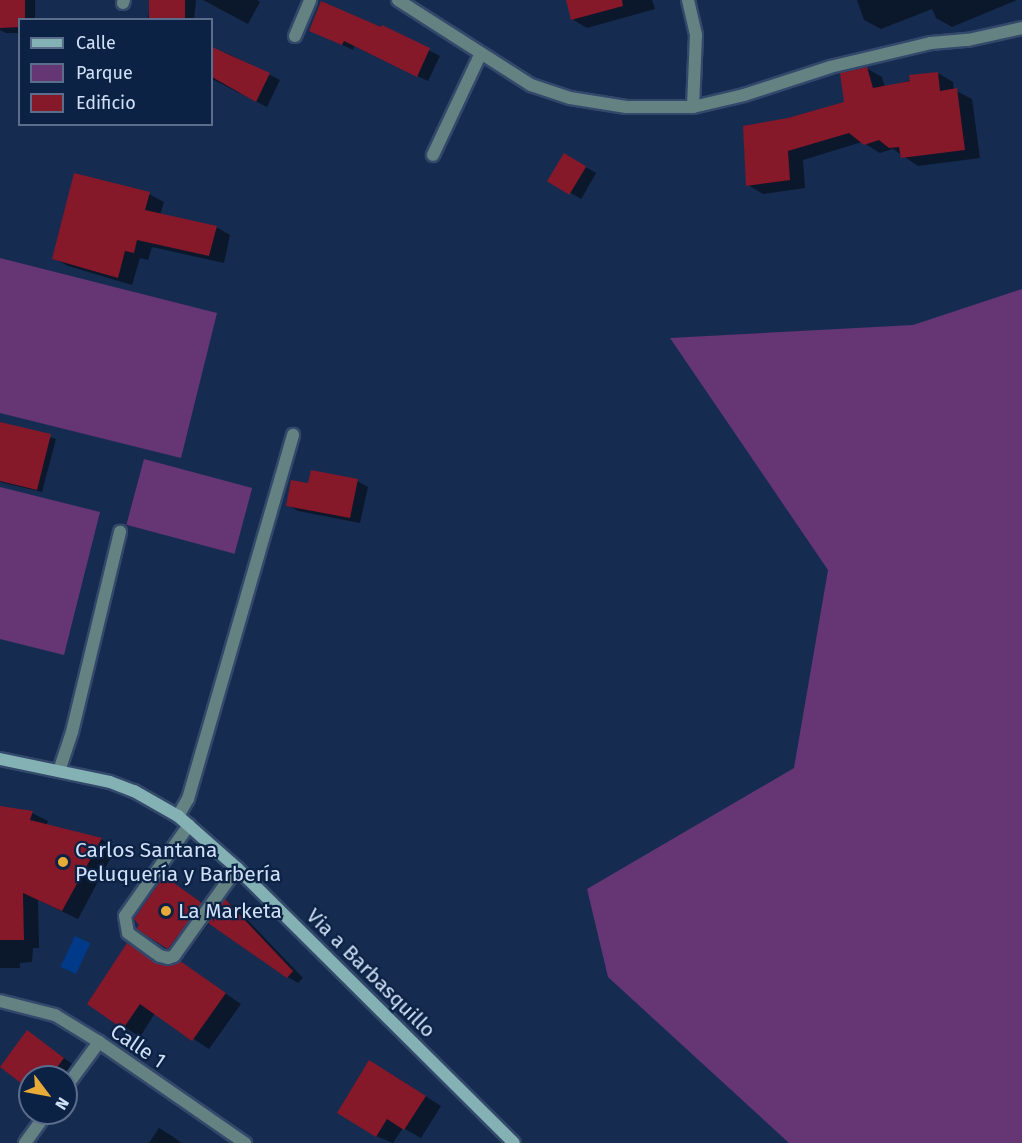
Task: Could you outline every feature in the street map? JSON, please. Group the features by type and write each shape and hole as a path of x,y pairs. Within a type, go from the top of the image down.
{"main road":[{"name":"Via a Barbasquillo","path":"0,759 110,782 134,791 178,816 237,868 513,1143"}],"street":[{"path":"295,36 310,0"},
{"path":"399,0 480,55 531,85 570,98 626,107 693,107 744,94 830,67 931,43 968,40 1022,28"},
{"path":"688,0 696,35 693,107"},
{"path":"433,155 480,55"},
{"path":"178,816 188,799 293,435"},
{"path":"58,771 78,709 120,532"},
{"path":"189,825 125,916 128,933 160,956 168,958 174,956 237,868"},
{"name":"Calle 1","path":"0,1001 55,1015 99,1042 245,1143"},
{"path":"78,1071 99,1042"},
{"path":"25,1143 38,1125"}],"green space":[{"path":"0,258 217,313 181,458 0,413"},
{"path":"1022,289 1022,1143 789,1143 608,977 587,889 794,768 828,570 670,338 913,325"},
{"path":"144,459 252,488 235,554 126,525"},
{"path":"0,487 100,512 64,655 0,639"}],"water":[{"path":"75,936 90,943 76,974 61,967"}],"building":[{"path":"0,0 25,0 25,18 18,18 18,27 0,28"},
{"path":"149,0 185,0 185,18 149,18"},
{"path":"566,0 622,0 623,6 571,20"},
{"path":"321,1 381,27 382,25 430,48 417,77 344,41 342,45 309,31"},
{"path":"213,47 270,73 256,102 213,78"},
{"path":"867,67 873,88 910,81 909,75 938,72 940,91 957,88 965,150 901,158 899,147 889,148 879,140 864,145 849,133 788,151 790,180 746,186 743,126 788,118 844,102 840,73"},
{"path":"564,153 586,166 569,195 547,181"},
{"path":"74,173 150,192 145,210 217,226 209,256 137,240 134,253 125,251 118,278 52,259"},
{"path":"0,422 51,434 37,490 0,481"},
{"path":"311,470 358,479 350,518 286,506 291,480 308,483"},
{"path":"0,806 33,811 30,820 102,838 62,911 23,893 24,940 0,940"},
{"name":"La Marketa","path":"164,876 202,903 168,949 136,929 139,925 134,919"},
{"path":"225,899 293,971 287,978 208,923"},
{"path":"127,943 158,964 170,966 180,961 226,993 192,1041 140,1004 123,1029 87,1004"},
{"path":"27,1030 64,1058 59,1065 18,1065 18,1081 0,1067"},
{"path":"369,1060 426,1096 404,1130 387,1119 376,1137 337,1113"}],"place":[{"name":"Carlos Santana Peluquería y Barbería","path":"63,862"},
{"name":"La Marketa","path":"166,911"}]}
